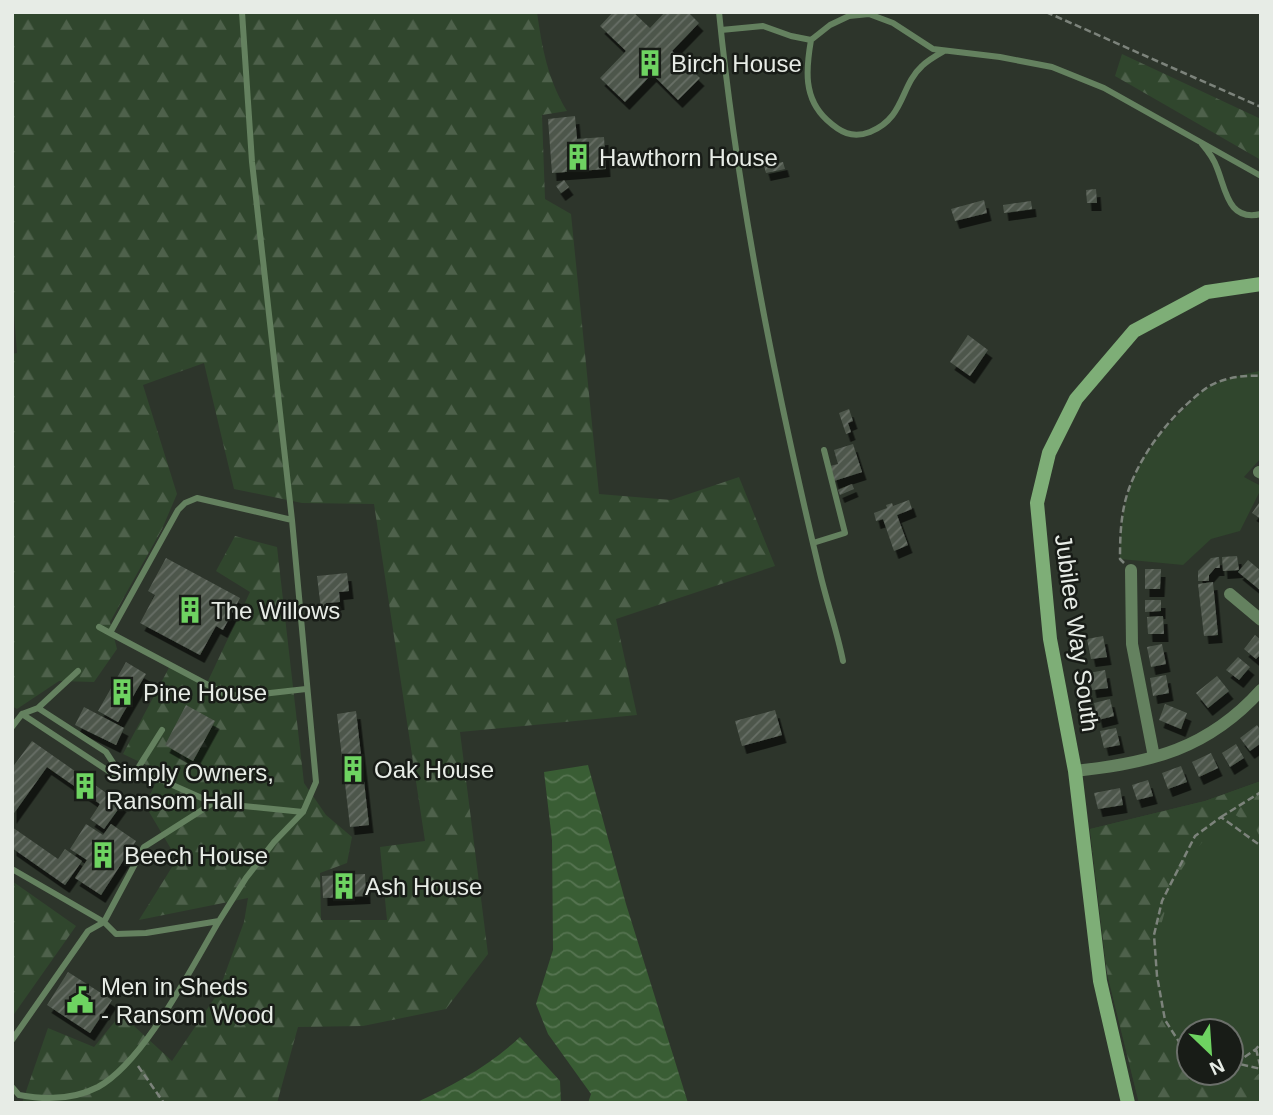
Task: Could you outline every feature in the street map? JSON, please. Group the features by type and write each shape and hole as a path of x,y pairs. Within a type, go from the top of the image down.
{"street":[{"name":"Jubilee Way South","path":"1128,1103 1100,981 1075,771 1050,639 1037,503 1049,453 1076,399 1134,331 1207,292 1261,284"},
{"path":"1131,570 1132,644 1154,757"},
{"path":"1230,594 1261,620"},
{"path":"1075,771 1109,767 1180,750 1213,733 1241,712 1261,690"}],"lane":[{"path":"12,1087 19,1095 41,1099 69,1097 99,1086 133,1059 246,877 303,812 316,782 292,520 253,162 242,12"},
{"path":"719,12 730,120 775,373 843,661"},
{"path":"944,51 920,66 894,113 881,127 861,135 839,132 821,115 808,89 806,69 811,40 830,24 849,16 869,13 893,23 933,49 1000,57 1052,67 1104,88 1261,176"},
{"path":"721,30 763,26 811,40"},
{"path":"1201,142 1216,164 1231,205 1240,213 1252,216 1261,214"},
{"path":"813,543 845,533 824,450"},
{"path":"110,633 178,510 185,503 197,498 292,520"},
{"path":"99,627 225,694 244,696 306,689"},
{"path":"12,727 22,714 38,708 78,671"},
{"path":"38,708 106,752 121,775"},
{"path":"22,714 113,774 159,779 214,803 303,812"},
{"path":"134,776 162,730"},
{"path":"12,1040 88,931 104,922 144,847 214,803"},
{"path":"12,869 104,922 116,934 146,933 219,921"},
{"path":"12,1102 19,1095"}],"path":[{"path":"1046,12 1261,107"},
{"path":"1131,570 1120,559 1120,525 1129,488 1145,452 1171,421 1206,388 1241,375 1261,376"},
{"path":"1175,1035 1166,1020 1157,976 1154,935 1162,901 1195,836 1261,792"},
{"path":"1220,817 1261,846"},
{"path":"1245,1056 1261,1043"},
{"path":"1256,1049 1261,1069"},
{"path":"133,1059 164,1103"}],"green space":[{"path":"12,12 537,12 547,63 555,88 567,111 542,115 545,199 571,214 599,494 671,500 739,477 775,566 616,619 637,715 460,732 488,954 446,1009 363,1026 298,1027 277,1103 22,1103 48,1028 94,1047 121,1014 172,1061 218,993 244,922 248,898 139,920 177,859 145,805 161,772 123,754 171,664 207,683 250,592 216,571 235,536 277,547 304,783 326,815 352,837 347,863 320,873 321,920 387,920 380,847 425,841 374,504 302,503 234,489 204,363 143,385 177,494 162,529 110,622 117,649 94,682 59,681 17,709 12,706 12,354 17,353 12,288"},
{"path":"1122,54 1261,119 1261,160 1115,76"},
{"path":"1259,371 1261,458 1244,477 1261,486 1261,489 1240,531 1211,539 1183,565 1120,559 1123,515 1128,495 1142,460 1153,444 1204,390 1226,380"},
{"path":"1261,781 1261,1103 1139,1103 1107,973 1090,829 1205,801"},
{"path":"1261,781 1261,839 1256,829 1234,814 1212,832 1190,857 1180,873 1162,921 1154,959 1154,994 1160,1015 1175,1040 1175,1087 1245,1087 1245,1074 1254,1078 1261,1072 1261,1103 1139,1103 1107,973 1090,829 1205,801"},
{"path":"12,881 76,926 12,1017"}],"water":[{"path":"588,765 626,904 688,1103 588,1103 591,1094 548,1034 536,1004 553,950 552,840 544,772"},
{"path":"520,1037 560,1081 561,1103 415,1103 471,1074"}],"building":[{"name":"Birch House","path":"613,12 633,12 650,28 665,12 688,12 699,23 672,51 700,78 678,100 652,74 625,102 600,78 626,51 600,26"},
{"name":"Hawthorn House","path":"575,116 577,139 604,137 606,169 552,173 548,119"},
{"path":"783,162 785,169 766,173 764,166"},
{"path":"564,180 569,187 561,193 556,186"},
{"path":"1096,189 1097,203 1087,203 1086,190"},
{"path":"984,200 987,213 955,221 951,209"},
{"path":"1031,201 1032,209 1004,213 1003,205"},
{"path":"968,335 988,350 970,376 950,362"},
{"path":"849,409 853,421 848,423 851,432 846,434 839,413"},
{"path":"853,444 862,472 834,481 830,466 838,464 834,450"},
{"path":"852,484 854,489 840,495 838,490"},
{"path":"909,500 912,509 897,515 908,545 894,551 883,519 876,521 874,513 887,508 886,505 892,503 893,506"},
{"path":"1261,500 1261,519 1252,513"},
{"path":"1237,556 1239,570 1223,571 1222,557"},
{"path":"1219,557 1220,568 1215,568 1209,575 1209,581 1198,581 1198,571 1211,558"},
{"name":"The Willows","path":"166,558 240,598 223,630 216,626 200,655 140,623 155,595 148,591"},
{"path":"1248,560 1261,571 1260,590 1238,572"},
{"path":"1145,569 1161,569 1160,589 1145,589"},
{"path":"347,573 349,591 339,592 340,602 326,603 326,609 321,609 317,576"},
{"path":"1213,582 1218,635 1204,636 1198,584"},
{"path":"1145,600 1161,600 1161,611 1145,612"},
{"path":"1163,616 1164,634 1148,634 1147,617"},
{"path":"1255,635 1261,640 1261,654 1256,659 1244,649"},
{"path":"1103,636 1107,657 1091,659 1087,639"},
{"path":"1162,644 1166,664 1151,667 1147,647"},
{"path":"1238,657 1250,667 1239,680 1226,670"},
{"name":"Pine House","path":"126,662 146,674 118,722 98,711"},
{"path":"1105,670 1108,688 1092,690 1089,673"},
{"path":"1166,675 1169,693 1153,696 1150,678"},
{"path":"1217,676 1229,691 1208,708 1196,693"},
{"path":"1110,699 1114,716 1098,720 1094,703"},
{"path":"1165,704 1187,713 1181,729 1159,720"},
{"path":"186,705 215,721 193,761 165,745"},
{"path":"84,707 124,728 116,745 75,725"},
{"path":"775,710 782,735 742,746 735,721"},
{"name":"Oak House","path":"356,711 369,825 350,827 337,714"},
{"path":"1257,725 1261,731 1261,743 1250,751 1240,738"},
{"path":"1116,728 1120,745 1104,748 1100,731"},
{"name":"Simply Owners, Ransom Hall","path":"32,741 122,804 104,829 90,819 100,804 47,767 12,816 12,768"},
{"path":"1236,744 1244,758 1230,767 1222,753"},
{"path":"1211,753 1218,768 1199,777 1192,762"},
{"path":"1181,766 1187,782 1168,789 1162,773"},
{"path":"1148,780 1153,796 1137,800 1132,785"},
{"path":"1120,788 1123,805 1098,809 1094,793"},
{"name":"Beech House","path":"86,824 103,835 111,824 136,841 101,895 75,878 87,860 70,849"},
{"name":"Simply Owners, Ransom Hall","path":"12,827 58,859 65,849 82,861 65,885 12,848"},
{"name":"Ash House","path":"365,874 366,896 323,898 322,876"},
{"path":"68,972 112,1000 90,1033 47,1005"}],"place":[{"name":"Birch House","path":"650,63"},
{"name":"Hawthorn House","path":"578,157"},
{"name":"The Willows","path":"190,610"},
{"name":"Pine House","path":"122,692"},
{"name":"Oak House","path":"353,769"},
{"name":"Simply Owners, Ransom Hall","path":"85,786"},
{"name":"Beech House","path":"103,855"},
{"name":"Ash House","path":"344,886"},
{"name":"Men in Sheds - Ransom Wood","path":"80,1000"}]}
